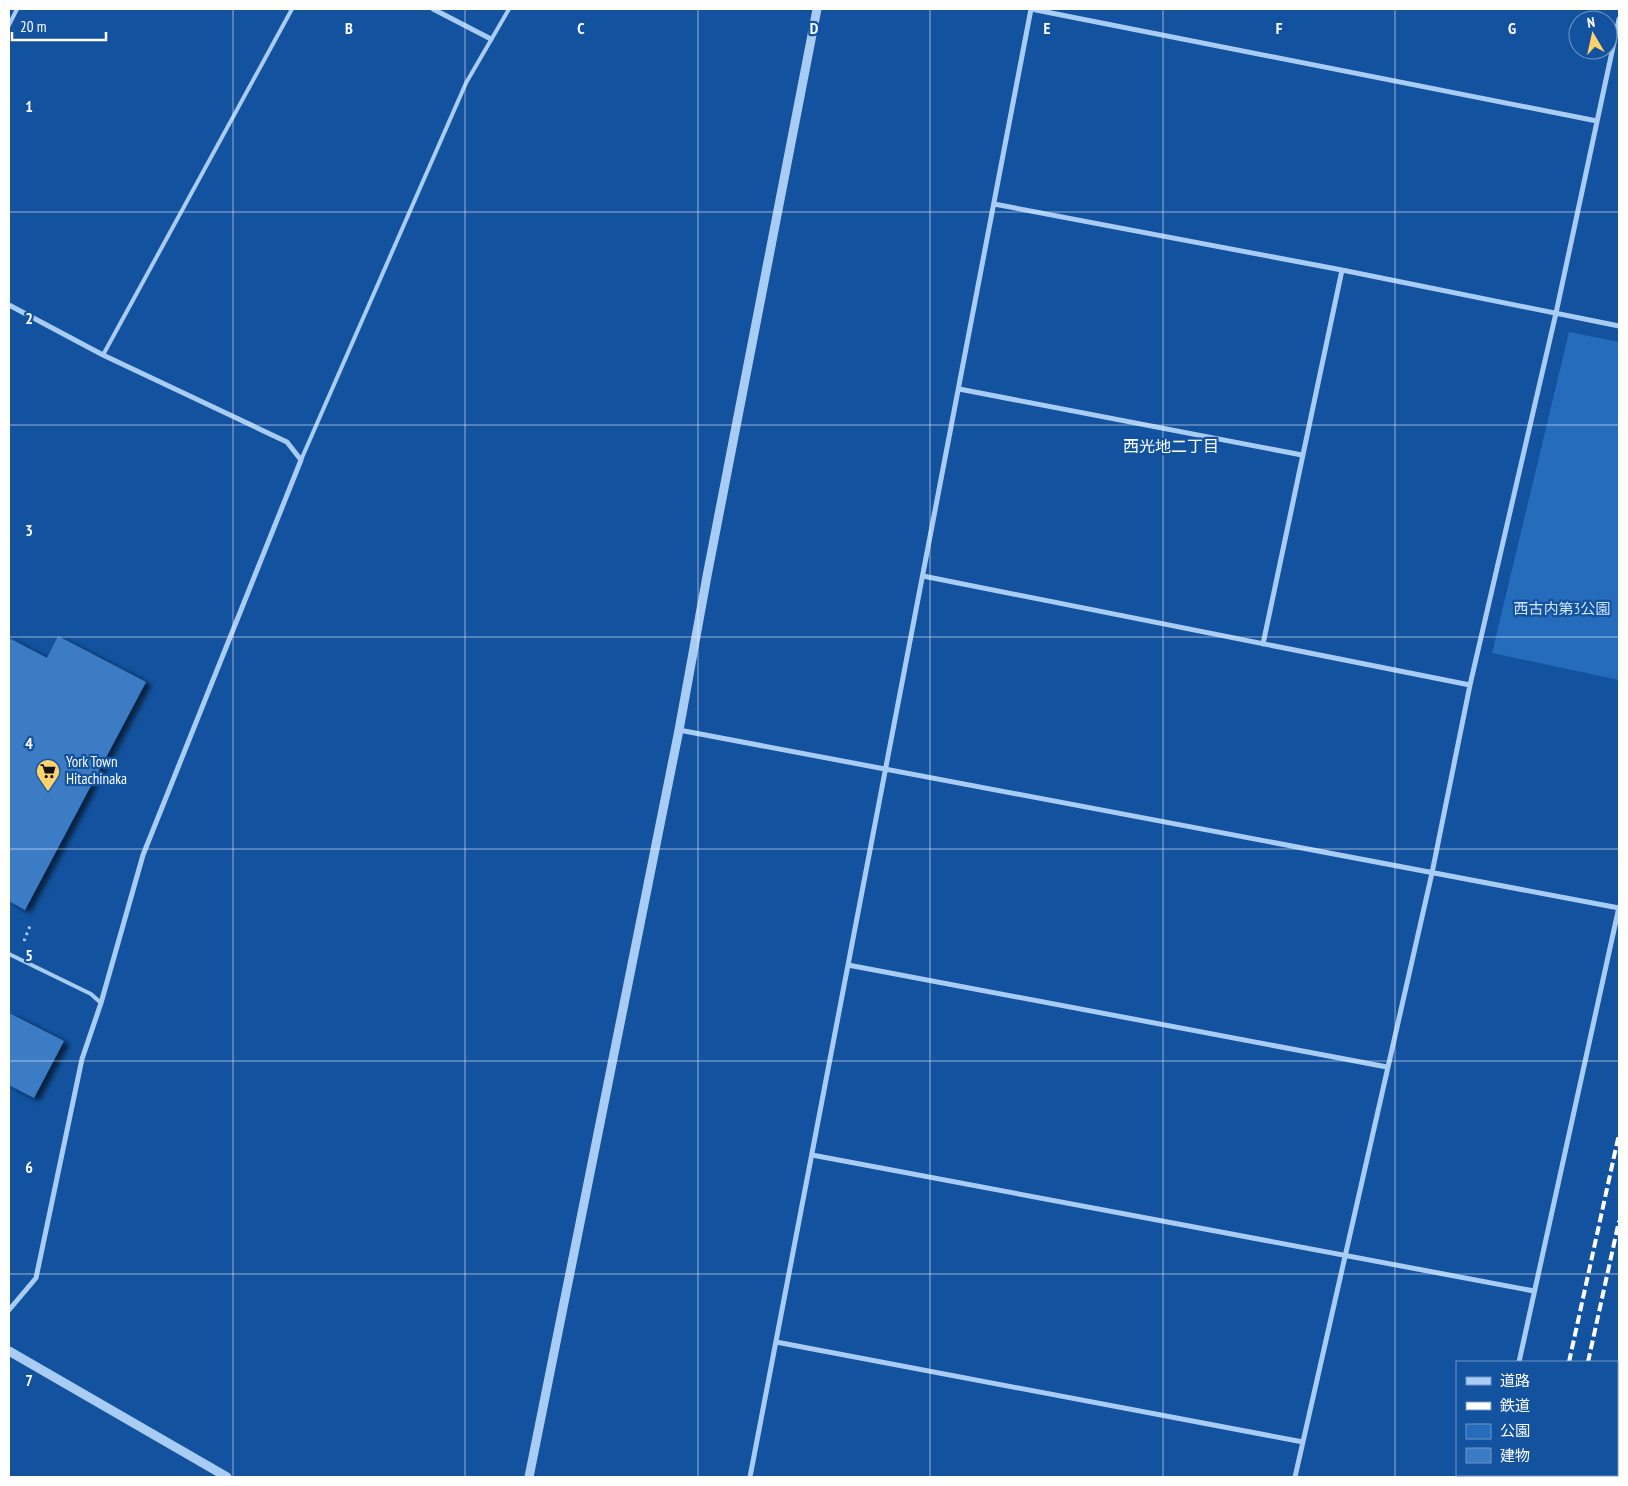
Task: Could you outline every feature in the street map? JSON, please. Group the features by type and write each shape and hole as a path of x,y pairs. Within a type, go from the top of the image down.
{"street":[{"path":"433,9 491,39"},
{"path":"529,1477 679,730 817,9"},
{"path":"750,1477 1031,9 1597,121"},
{"path":"1295,1477 1432,872 1470,684 1556,313 1619,19"},
{"path":"994,204 1342,270 1619,326"},
{"path":"1263,644 1342,270"},
{"path":"9,305 103,355 287,442 301,460 143,855 101,1003 82,1059 36,1278 9,1310"},
{"path":"958,389 1302,455"},
{"path":"923,576 1470,684"},
{"path":"679,730 1619,907 1519,1361"},
{"path":"848,965 1387,1067"},
{"path":"812,1155 1534,1291"},
{"path":"776,1342 1303,1442"},
{"path":"9,1350 227,1477"}],"lane":[{"path":"9,25 17,9"},
{"path":"103,355 292,9"},
{"path":"301,460 466,83 509,9"},
{"path":"9,954 91,994 101,1003"}],"green space":[{"name":"西古内第3公園","path":"1569,332 1619,342 1619,680 1492,653"}],"building":[{"name":"York Town Hitachinaka","path":"58,636 146,682 25,910 9,901 9,638 47,658"},
{"path":"9,1013 64,1041 34,1098 9,1085"}],"railway":[{"path":"1569,1361 1619,1134"},
{"path":"1588,1361 1619,1221"}],"place":[{"name":"York Town Hitachinaka","path":"48,792"}],"district":[{"name":"西光地二丁目","path":"1171,446"}]}
